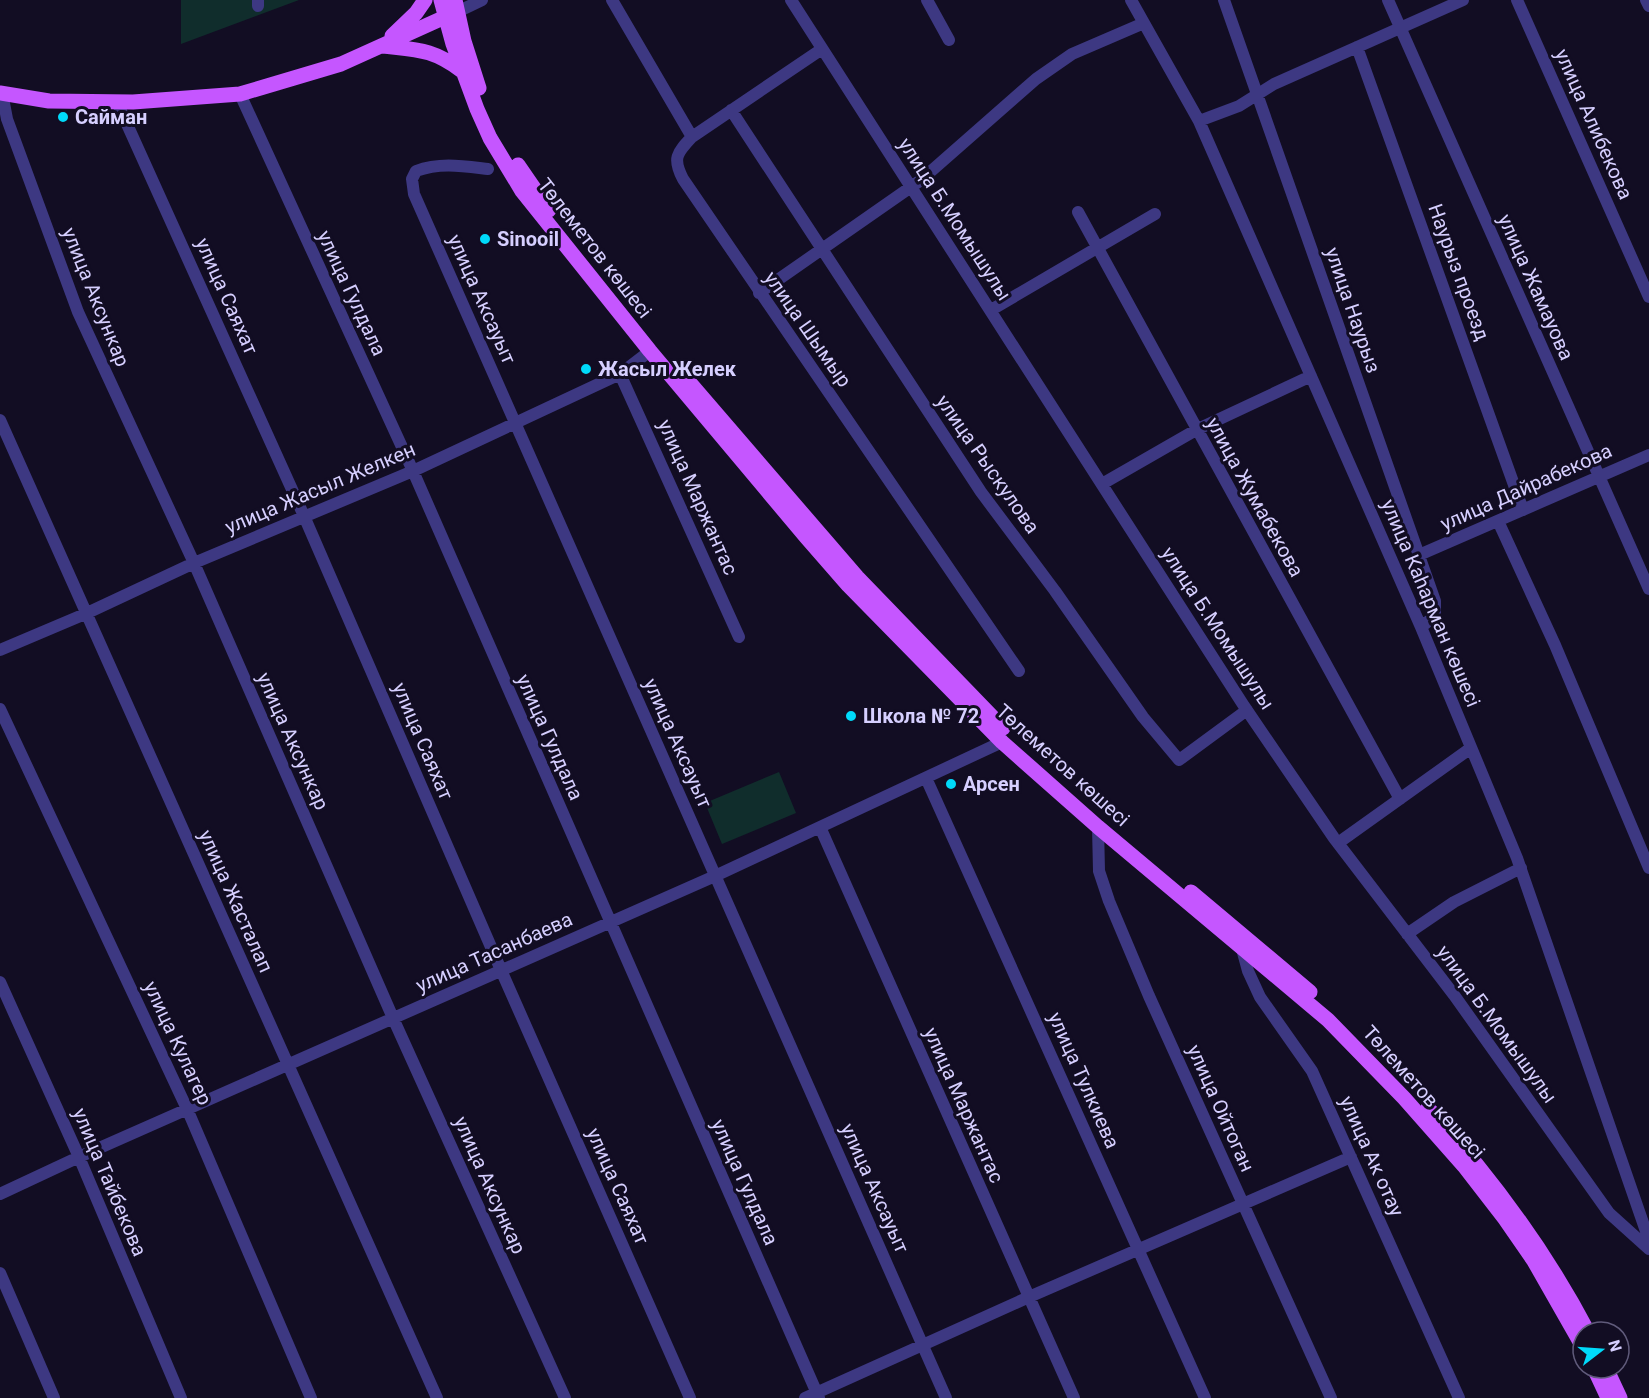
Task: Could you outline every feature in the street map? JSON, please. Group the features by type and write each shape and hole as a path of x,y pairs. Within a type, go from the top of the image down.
{"main road":[{"path":"380,46 416,13 425,0"},
{"name":"Төлеметов көшесі","path":"441,0 452,10 476,79 499,133 518,165 560,224 664,353 858,577 1012,737 1328,1020 1433,1129 1505,1218 1534,1261 1571,1326"},
{"path":"1,93 49,101 117,102 240,94 341,63 452,10"},
{"name":"Төлеметов көшесі","path":"452,10 462,70 490,138 522,191 650,351 813,545 848,585 1002,742 1098,827 1335,1014 1411,1090 1474,1160 1514,1212 1581,1320"},
{"path":"380,46 426,51 440,55 462,70"},
{"path":"1600,1380 1608,1398"},
{"path":"1612,1380 1620,1398"}],"street":[{"path":"452,10 482,0"},
{"path":"612,0 692,137 822,49"},
{"name":"улица Б.Момышулы","path":"791,0 1247,710 1338,843 1454,995 1609,1213 1649,1249"},
{"path":"927,0 948,40"},
{"name":"улица Каһарман көшесі","path":"1131,0 1198,121 1472,748 1521,867 1649,1240"},
{"name":"улица Наурыз","path":"1224,0 1435,601 1435,616 1421,627"},
{"name":"улица Жамауова","path":"1388,0 1649,590"},
{"path":"1198,121 1239,106 1274,84 1463,0"},
{"name":"улица Алибекова","path":"1517,0 1649,297"},
{"path":"1646,0 1649,6"},
{"path":"759,293 911,186 955,152 1036,79 1072,54 1144,22"},
{"name":"Наурыз проезд","path":"1357,47 1523,510"},
{"name":"улица Аксункар","path":"1,93 6,119 78,312 194,563 393,1018 564,1398"},
{"name":"улица Гулдала","path":"240,94 413,471 818,1395"},
{"name":"улица Саяхат","path":"117,102 304,516 690,1398"},
{"name":"улица Рыскулова","path":"731,110 981,492 1055,591 1143,717 1179,760 1247,710"},
{"name":"улица Шымыр","path":"692,137 680,150 676,159 676,167 759,293 1020,671"},
{"name":"улица Аксауыт","path":"488,169 436,164 416,171 412,179 414,194 946,1398"},
{"name":"улица Жумабекова","path":"1078,213 1400,799"},
{"path":"991,310 1155,214"},
{"name":"улица Жасыл Желкен","path":"0,650 85,614 194,563 413,471 620,374 650,351"},
{"name":"улица Маржантас","path":"620,374 739,637"},
{"path":"1102,484 1196,430 1311,376"},
{"name":"улица Жасталап","path":"0,420 437,1398"},
{"name":"улица Дайрабекова","path":"1419,555 1649,455"},
{"path":"1498,521 1555,645 1649,868"},
{"name":"улица Кулагер","path":"0,709 188,1111 311,1398"},
{"name":"улица Тасанбаева","path":"0,1194 715,876 1002,742"},
{"path":"1338,843 1472,748"},
{"name":"улица Тулкиева","path":"926,778 1204,1398"},
{"name":"улица Ойтоган","path":"1098,827 1099,871 1109,901 1149,996 1330,1398"},
{"name":"улица Маржантас","path":"820,828 1074,1398"},
{"path":"1407,934 1454,902 1521,867"},
{"name":"улица Ак отау","path":"1245,944 1248,971 1260,997 1312,1071 1459,1398"},
{"name":"улица Тайбекова","path":"0,982 79,1157 181,1398"},
{"path":"805,1398 818,1395 1029,1297 1351,1156"},
{"path":"0,1274 54,1398"}],"green space":[{"path":"181,0 299,0 181,44"},
{"path":"779,772 796,813 722,844 705,803"}],"place":[{"name":"Сайман","path":"63,117"},
{"name":"Sinooil","path":"485,239"},
{"name":"Жасыл Желек","path":"586,369"},
{"name":"Школа № 72","path":"851,716"},
{"name":"Арсен","path":"951,784"}]}
